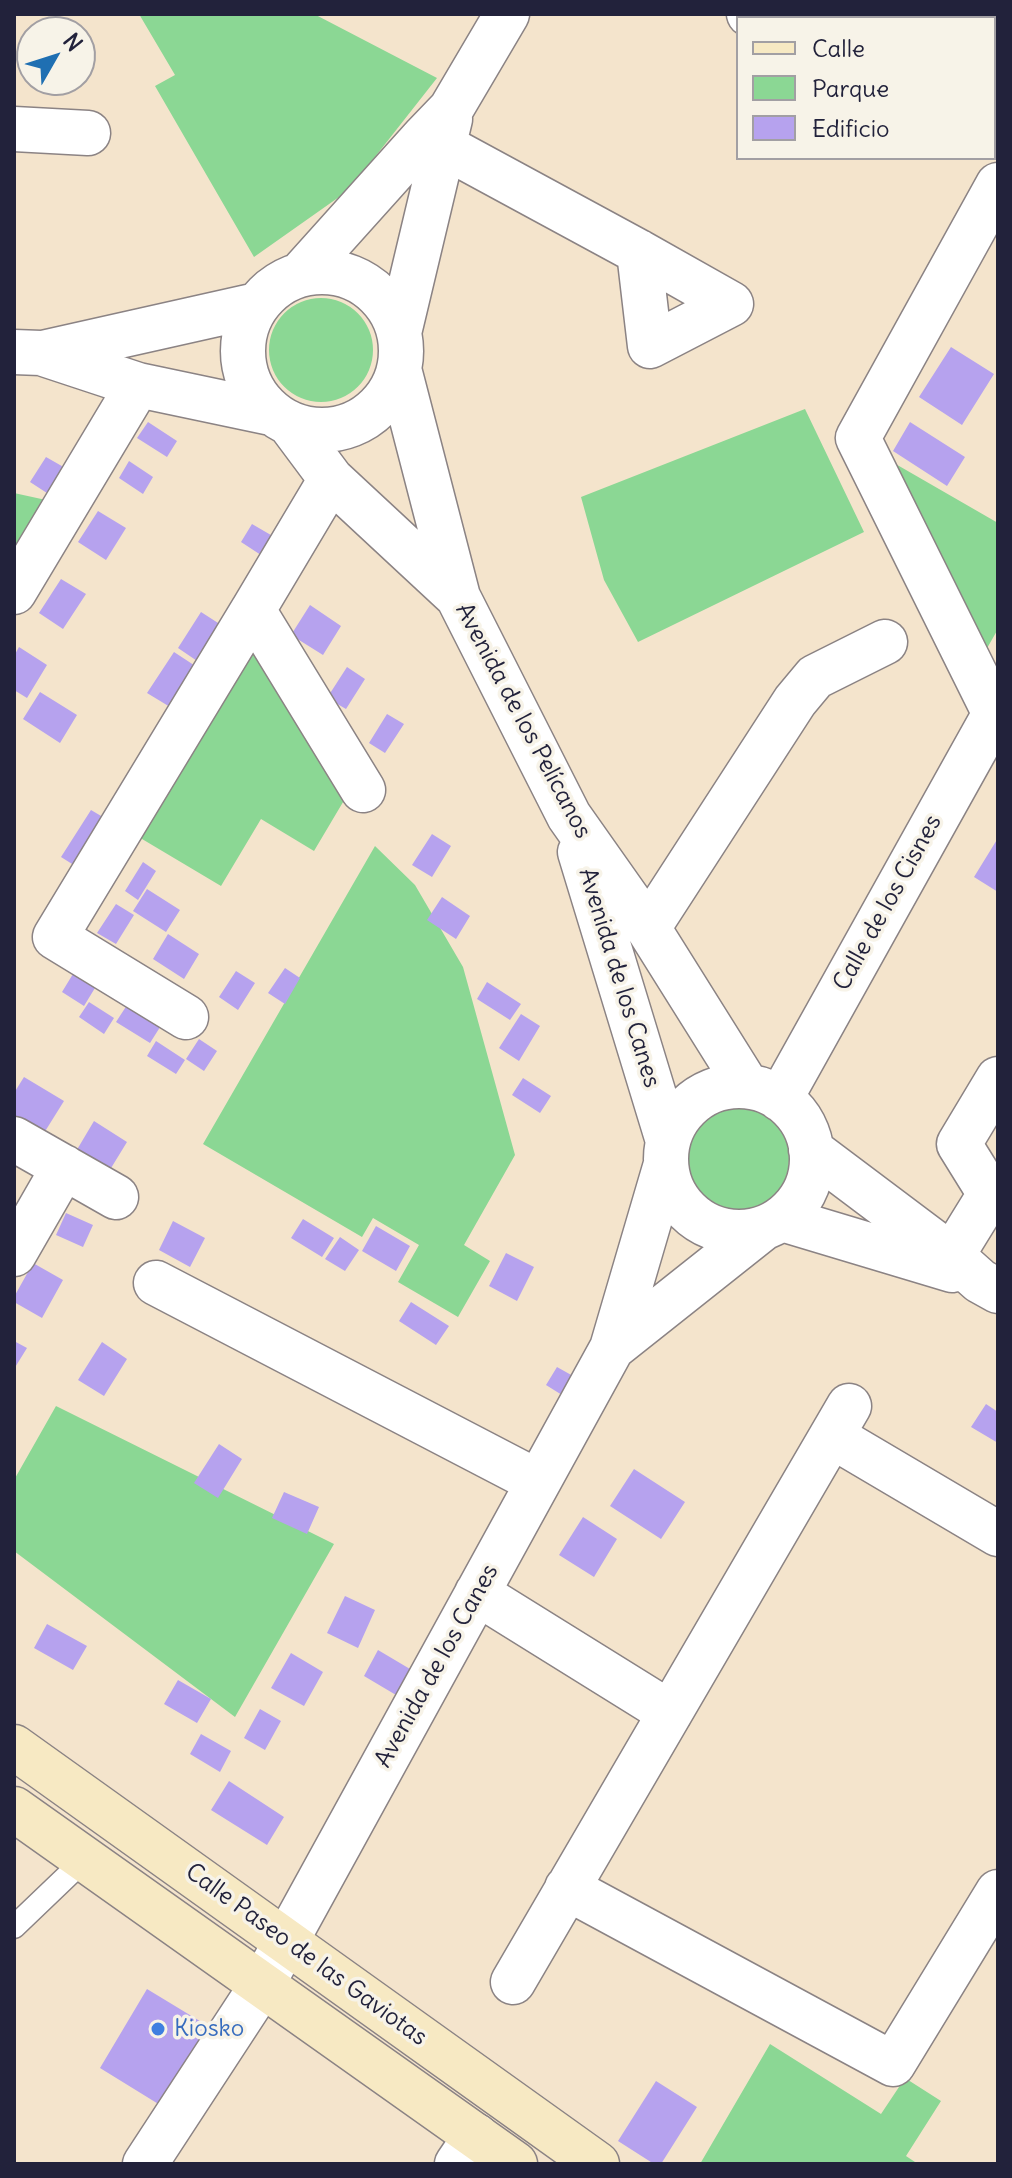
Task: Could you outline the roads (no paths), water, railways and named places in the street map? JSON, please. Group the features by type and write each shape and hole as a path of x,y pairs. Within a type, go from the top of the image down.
{"main road":[{"name":"Calle Paseo de las Gaviotas","path":"14,1747 597,2164"},
{"name":"Calle Paseo de las Gaviotas","path":"14,1809 262,1985 467,2150 515,2164"}],"street":[{"path":"301,274 440,130 507,14"},
{"path":"14,129 88,133"},
{"path":"440,130 639,252"},
{"path":"27,352 138,385 281,418 313,430 336,429 358,423 377,409 391,391 440,130"},
{"path":"996,711 858,438 998,185"},
{"path":"281,418 255,395 245,373 242,350 245,326 257,305 284,280 301,274 326,271 351,277 373,290 389,309 458,597"},
{"path":"27,352 257,305"},
{"path":"14,592 138,385"},
{"name":"Avenida de los Pelícanos","path":"281,418 331,479 458,597 569,816 764,1092"},
{"path":"186,1017 55,937 331,479"},
{"path":"253,610 363,790"},
{"path":"648,928 795,701 815,677 885,642"},
{"name":"Calle de los Cisnes","path":"764,1092 996,711"},
{"name":"Avenida de los Canes","path":"145,2164 262,1985 612,1348 667,1152 569,816"},
{"path":"969,1274 994,1193 959,1144 998,1079"},
{"path":"729,1086 764,1092 797,1117 811,1150 810,1176 795,1207 772,1224 740,1233 718,1229 698,1219 681,1205 670,1185 667,1152 674,1125 684,1110 697,1099 729,1086"},
{"path":"14,1139 116,1197"},
{"path":"811,1150 969,1274"},
{"path":"14,1254 64,1167"},
{"path":"772,1224 969,1274"},
{"name":"Avenida de los Canes","path":"612,1348 772,1224"},
{"path":"156,1283 538,1482"},
{"path":"513,1982 840,1421 998,1534"},
{"path":"477,1593 670,1713"},
{"path":"567,1888 893,2064 998,1892"}],"lane":[{"path":"14,1927 84,1860"}],"place":[{"name":"Kiosko","path":"158,2029"}]}
